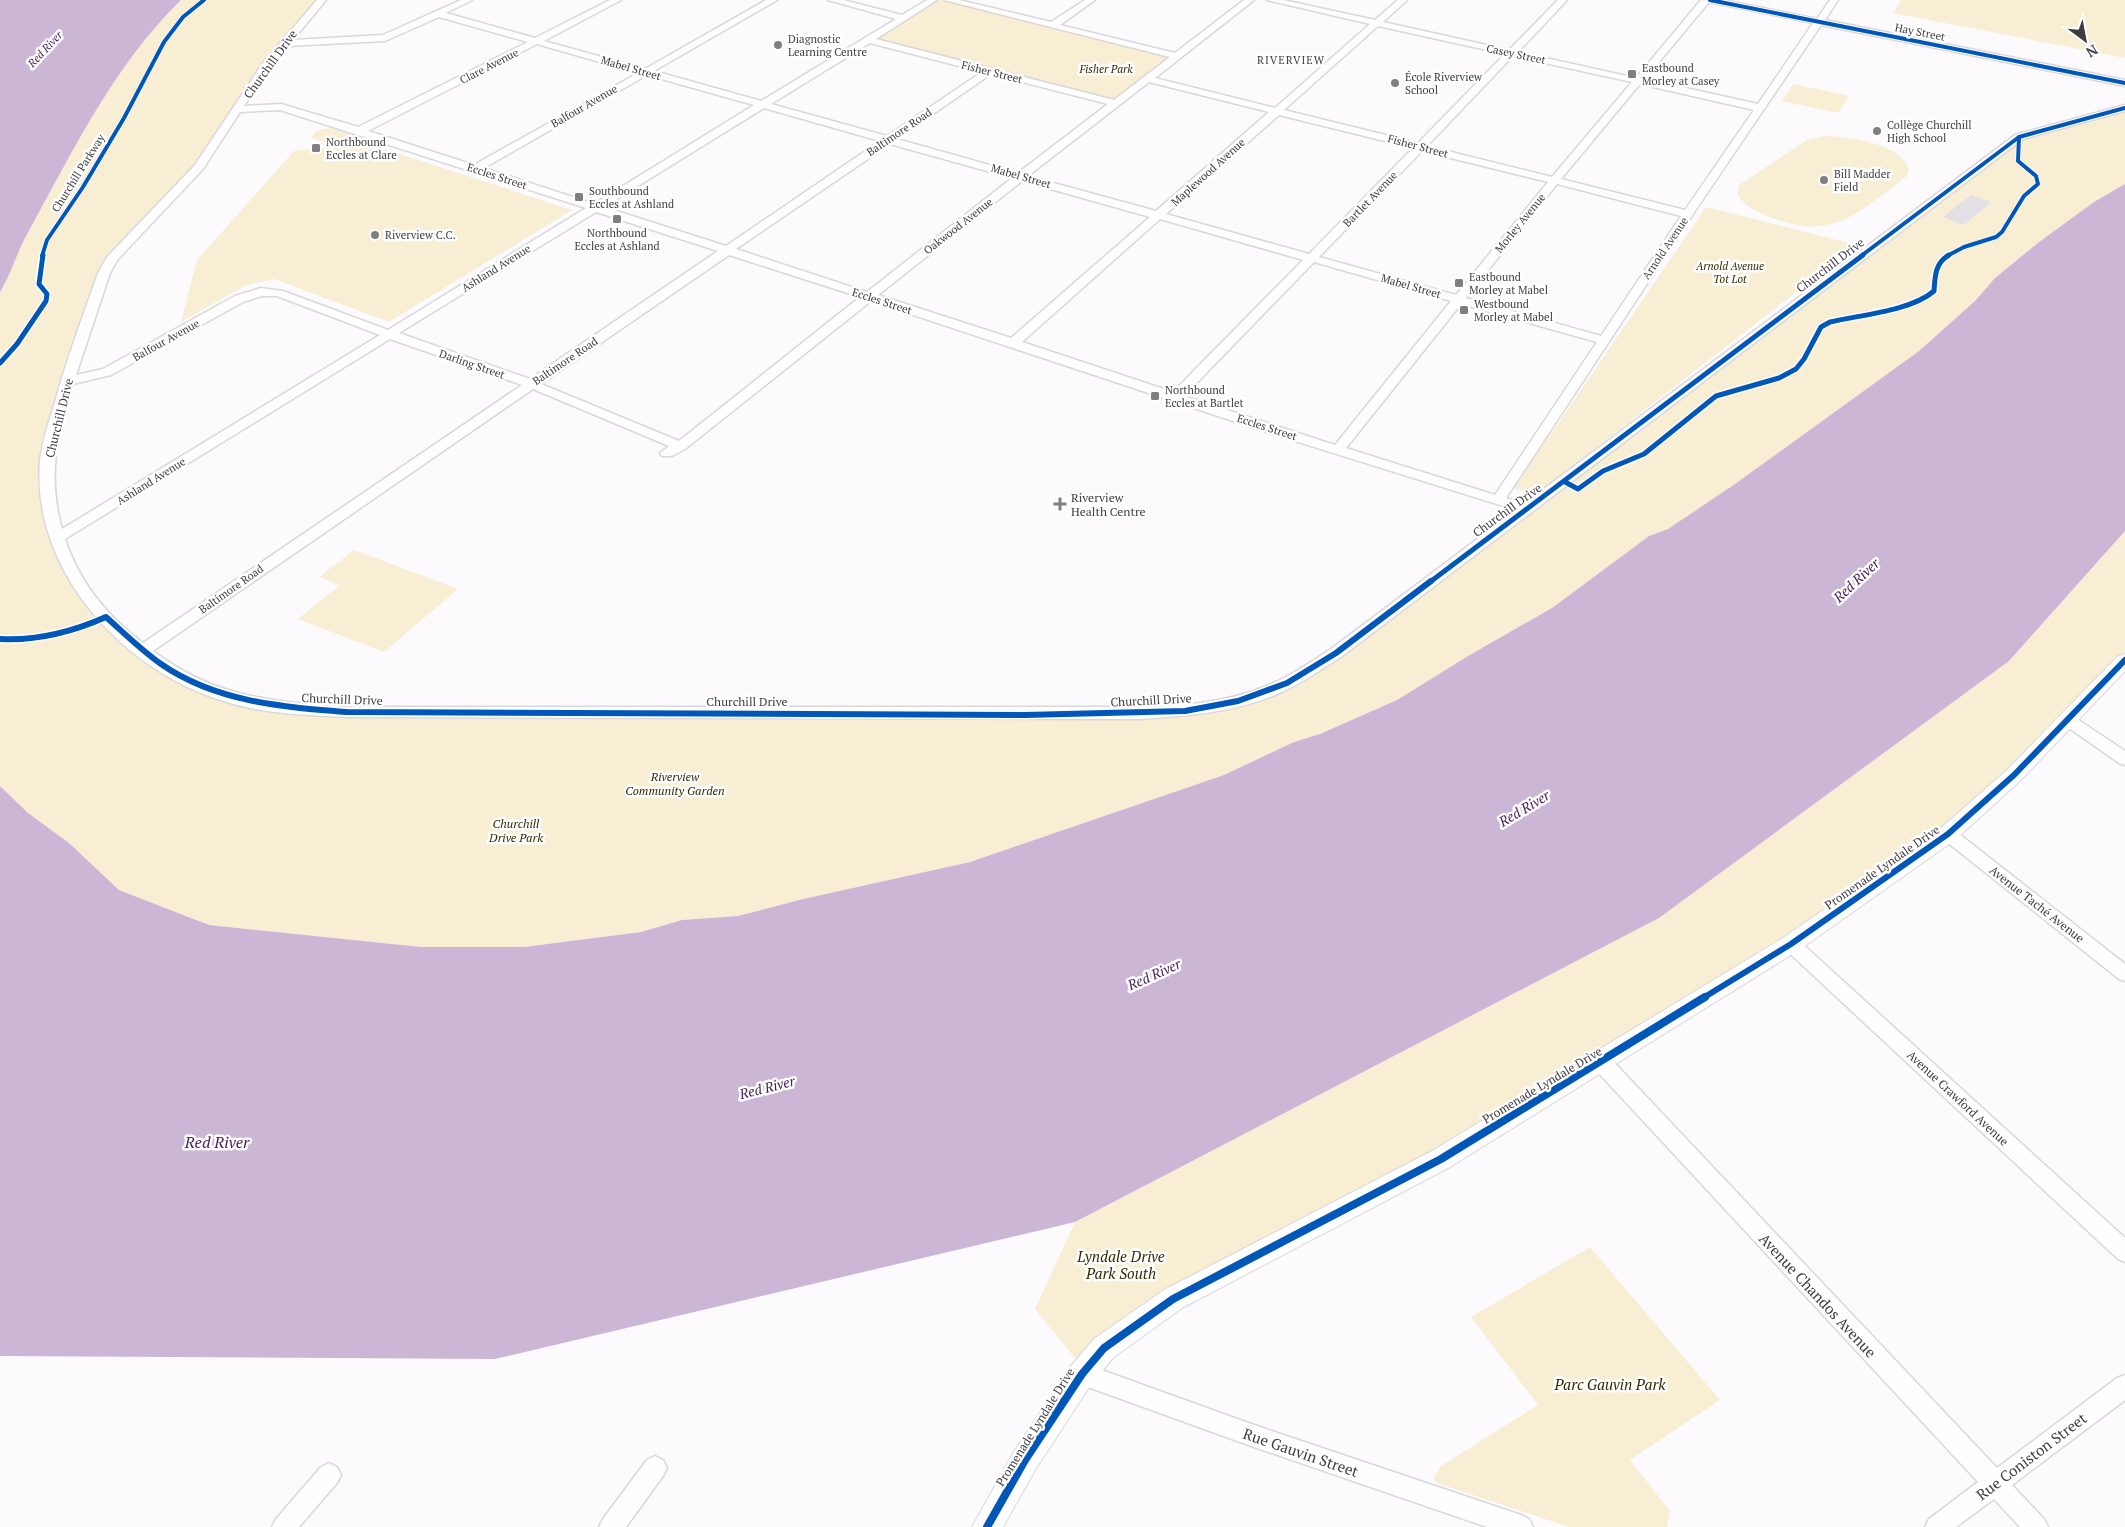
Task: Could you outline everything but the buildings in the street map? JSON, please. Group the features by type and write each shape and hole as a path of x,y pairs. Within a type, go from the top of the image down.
{"street":[{"name":"Churchill Drive","path":"322,0 283,43 199,167 113,257 104,273 68,382 54,428 48,460 49,498 66,562 84,591 102,612 142,651 172,673 226,696 283,708 338,712 1025,715 1185,711 1238,702 1286,683 1336,653 1526,509 1565,482 2019,137 2050,126 2125,108"},
{"path":"283,43 376,40 392,35 468,0"},
{"name":"Clare Avenue","path":"359,131 617,0"},
{"name":"Balfour Avenue","path":"474,169 644,71 773,0"},
{"path":"832,0 904,18"},
{"name":"Ashland Avenue","path":"58,537 933,0"},
{"path":"948,0 1177,56"},
{"path":"1053,26 1091,0"},
{"name":"Oakwood Avenue","path":"667,453 680,446 1021,176 1250,0"},
{"name":"Casey Street","path":"1271,0 1761,108"},
{"name":"Maplewood Avenue","path":"1013,343 1403,0"},
{"name":"Bartlet Avenue","path":"1176,397 1563,0"},
{"name":"Morley Avenue","path":"1338,450 1555,180 1706,0"},
{"name":"Hay Street","path":"1710,0 2125,83"},
{"name":"Arnold Avenue","path":"1499,499 1603,340 1834,0"},
{"name":"Mabel Street","path":"439,14 1603,340"},
{"name":"Fisher Street","path":"868,40 1116,104"},
{"name":"Baltimore Road","path":"142,651 988,71"},
{"name":"Fisher Street","path":"1148,79 1688,214"},
{"name":"Eccles Street","path":"237,109 281,107 359,131 727,250 868,298 1526,509"},
{"name":"Balfour Avenue","path":"68,382 107,372 239,299 261,292"},
{"name":"Darling Street","path":"261,292 279,293 531,384 680,446"},
{"name":"Promenade Lyndale Drive","path":"987,1527 1025,1460 1082,1374 1104,1348 1173,1299 1441,1159 1791,944 1948,834 2014,775 2125,660"},
{"path":"2068,719 2125,759"},
{"name":"Avenue Taché Avenue","path":"1948,834 2125,974"},
{"name":"Avenue Crawford Avenue","path":"1791,944 2125,1252"},
{"name":"Avenue Chandos Avenue","path":"1601,1062 2036,1527"},
{"name":"Rue Gauvin Street","path":"1082,1374 1254,1436 1521,1527"},
{"name":"Rue Coniston Street","path":"1937,1527 2125,1386"},
{"path":"611,1527 655,1468"},
{"path":"284,1527 329,1475"}],"green space":[{"name":"Churchill Drive Park","path":"181,0 322,0 283,43 209,155 113,257 68,381 49,498 84,591 172,673 283,708 1185,711 1287,683 2019,137 2125,108 2125,184 2094,202 2039,242 1995,278 1975,301 1919,351 1735,484 1668,529 1649,536 1552,608 1468,656 1397,700 1320,734 1294,742 1224,775 970,862 803,899 738,916 682,920 641,932 524,947 420,947 209,925 119,890 69,843 28,813 0,786 0,292 22,244 75,147 112,85 133,55"},
{"name":"Fisher Park","path":"937,0 1169,56 1114,99 876,39"},
{"path":"1901,0 2125,0 2125,58 1893,13"},
{"path":"1793,84 1849,96 1838,113 1782,101"},
{"path":"329,128 361,138 325,142 311,138 316,131"},
{"name":"Bill Madder Field","path":"1824,136 1874,143 1897,154 1905,162 1909,171 1906,177 1875,201 1846,219 1831,224 1815,226 1796,225 1775,219 1749,207 1737,195 1739,185 1807,140"},
{"name":"Riverview C.C.","path":"366,143 572,210 389,322 274,279 246,285 181,322 197,260 294,151"},
{"name":"Arnold Avenue Tot Lot","path":"1706,207 1857,245 1548,485 1531,493 1514,488"},
{"name":"Lyndale Drive Park South","path":"2125,531 2125,660 1948,834 1601,1062 1173,1299 1086,1372 1035,1309 1075,1222 1659,918 2009,661"},
{"path":"354,550 458,589 384,652 298,619 340,585 319,577"},
{"name":"Parc Gauvin Park","path":"1590,1247 1720,1400 1630,1460 1670,1511 1667,1527 1569,1527 1437,1483 1434,1478 1441,1466 1538,1405 1471,1317"}],"water":[{"name":"Red River","path":"0,0 181,0 156,26 113,83 76,145 24,240 0,292"},
{"name":"Red River","path":"2125,184 2125,531 2009,661 1659,918 1075,1222 495,1359 0,1356 0,786 28,813 69,843 119,890 209,925 421,947 524,947 641,932 682,920 738,916 803,899 970,862 1224,775 1294,742 1320,734 1397,700 1468,656 1552,608 1649,536 1668,529 1735,484 1919,351 1975,301 1995,278 2039,242 2094,202"}],"cycle path":[{"name":"Churchill Parkway","path":"0,363 17,344 46,301 47,294 39,284 43,252 47,240 83,187 124,118 164,42 183,17 204,0"},
{"path":"1710,0 2125,83"},
{"path":"0,639 41,638 68,632 106,617 162,664 188,680 215,692 244,700 274,705 347,712 1025,715 1185,711 1238,701 1287,683 1336,653 2019,137 2125,108"},
{"path":"1565,482 1578,489 1603,471 1644,454 1716,396 1779,378 1796,369 1804,359 1821,327 1830,322 1903,306 1927,297 1934,291 1936,269 1942,259 1964,247 1996,237 2002,232 2024,196 2038,184 2036,176 2019,164 2017,157 2019,137"},
{"path":"987,1527 1025,1460 1082,1374 1104,1348 1173,1299 1441,1159 1791,944 1948,834 2014,775 2125,660"}],"place":[{"name":"Diagnostic Learning Centre","path":"778,45"},
{"name":"Eastbound Morley at Casey","path":"1632,74"},
{"name":"École Riverview School","path":"1395,83"},
{"name":"Collège Churchill High School","path":"1877,131"},
{"name":"Northbound Eccles at Clare","path":"316,148"},
{"name":"Bill Madder Field","path":"1824,180"},
{"name":"Southbound Eccles at Ashland","path":"579,197"},
{"name":"Northbound Eccles at Ashland","path":"617,219"},
{"name":"Riverview C.C.","path":"375,235"},
{"name":"Eastbound Morley at Mabel","path":"1459,283"},
{"name":"Westbound Morley at Mabel","path":"1464,310"},
{"name":"Northbound Eccles at Bartlet","path":"1155,396"},
{"name":"Riverview Health Centre","path":"1060,504"}],"district":[{"name":"RIVERVIEW","path":"1291,60"}],"park label":[{"name":"Riverview Community Garden","path":"675,783"}]}
